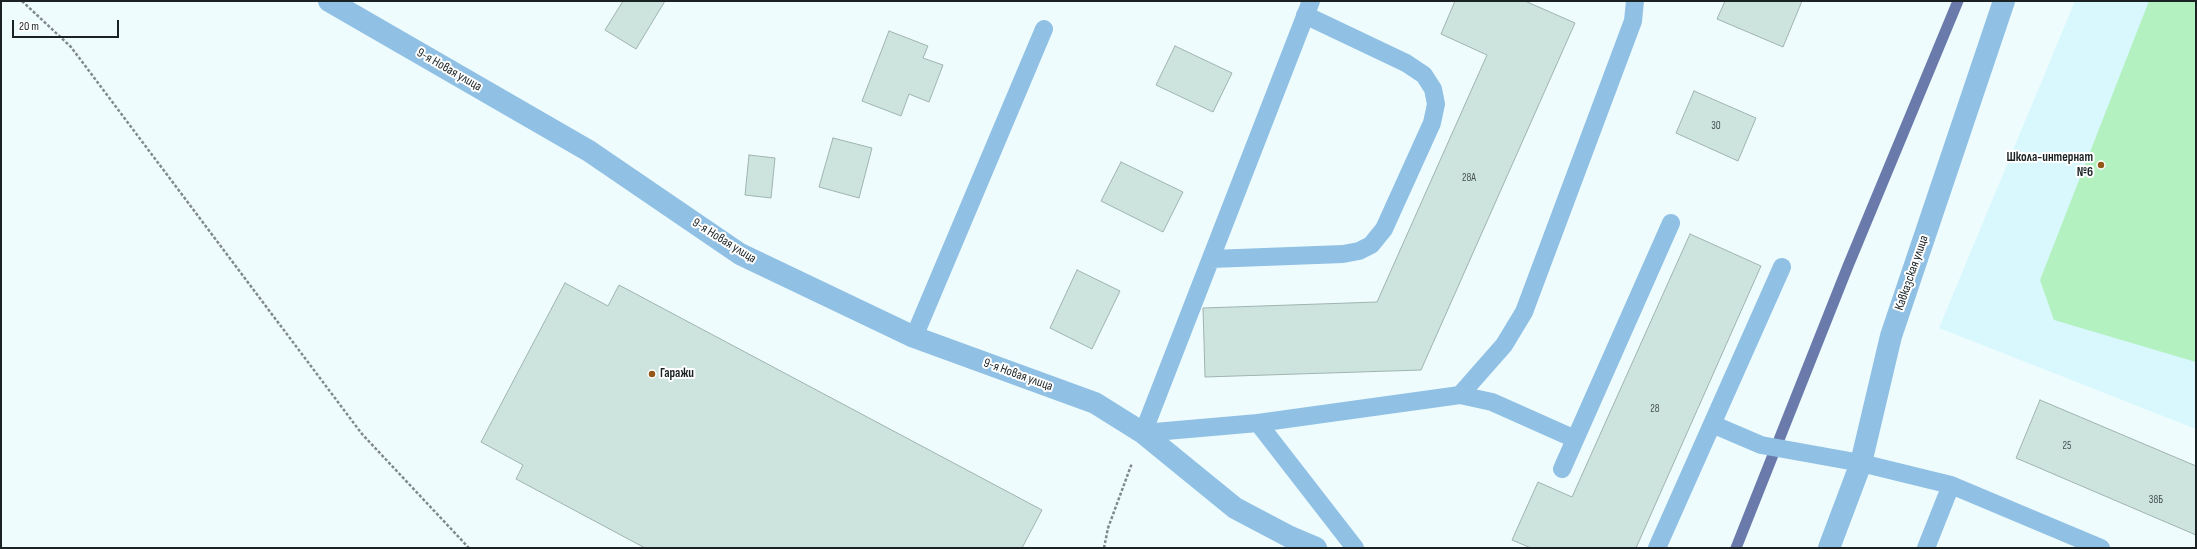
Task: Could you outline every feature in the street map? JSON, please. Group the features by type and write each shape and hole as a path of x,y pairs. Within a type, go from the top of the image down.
{"street":[{"name":"9-я Новая улица","path":"330,1 589,151 740,254 914,337 1083,398 1109,411 1143,433 1235,508 1290,537 1316,548"},
{"name":"Кавказская улица","path":"1829,548 1861,463 1891,336 2004,1"}],"lane":[{"path":"1460,395 1504,345 1524,312 1633,21 1636,1"},
{"path":"1210,259 1343,254 1359,251 1371,245 1384,228 1432,123 1436,104 1433,89 1424,75 1406,63 1308,8 1210,259 1143,433 1258,423 1460,395 1492,402 1575,439"},
{"path":"914,337 1044,29"},
{"path":"1562,469 1671,223"},
{"path":"1657,548 1782,267"},
{"path":"1258,423 1355,548"},
{"path":"1712,424 1761,445 1861,463 1951,485 2101,548"},
{"path":"1926,548 1951,485"}],"path":[{"path":"22,1 71,47 362,434 469,548"},
{"path":"1104,548 1108,528 1143,433"}],"shaded area":[{"name":"Школа-интернат №6","path":"2075,1 2196,1 2196,429 1939,328"}],"green space":[{"path":"2149,1 2196,1 2196,362 2054,320 2040,280"}],"building":[{"path":"623,1 665,1 636,49 605,30"},
{"path":"1455,1 1525,1 1575,23 1421,370 1205,377 1203,308 1377,302 1487,55 1441,34"},
{"path":"1725,1 1802,1 1783,47 1717,19"},
{"path":"889,31 928,46 923,58 943,65 929,102 909,94 901,116 862,101"},
{"path":"1175,46 1232,73 1213,112 1156,85"},
{"path":"1694,91 1756,118 1738,161 1676,133"},
{"path":"833,138 872,148 859,198 819,187"},
{"path":"749,155 775,158 771,198 745,195"},
{"path":"1121,162 1183,192 1163,232 1101,201"},
{"path":"1690,234 1761,266 1636,548 1531,548 1512,540 1538,482 1572,497"},
{"path":"1077,270 1120,291 1092,349 1050,328"},
{"name":"Гаражи","path":"565,283 608,306 619,285 1042,510 1022,548 645,548 516,479 523,465 481,442"},
{"path":"2040,400 2196,466 2196,535 2016,458"}],"waterway":[{"path":"1736,548 1848,266 1958,1"}],"place":[{"name":"Школа-интернат №6","path":"2101,165"},
{"name":"Гаражи","path":"652,374"}]}
